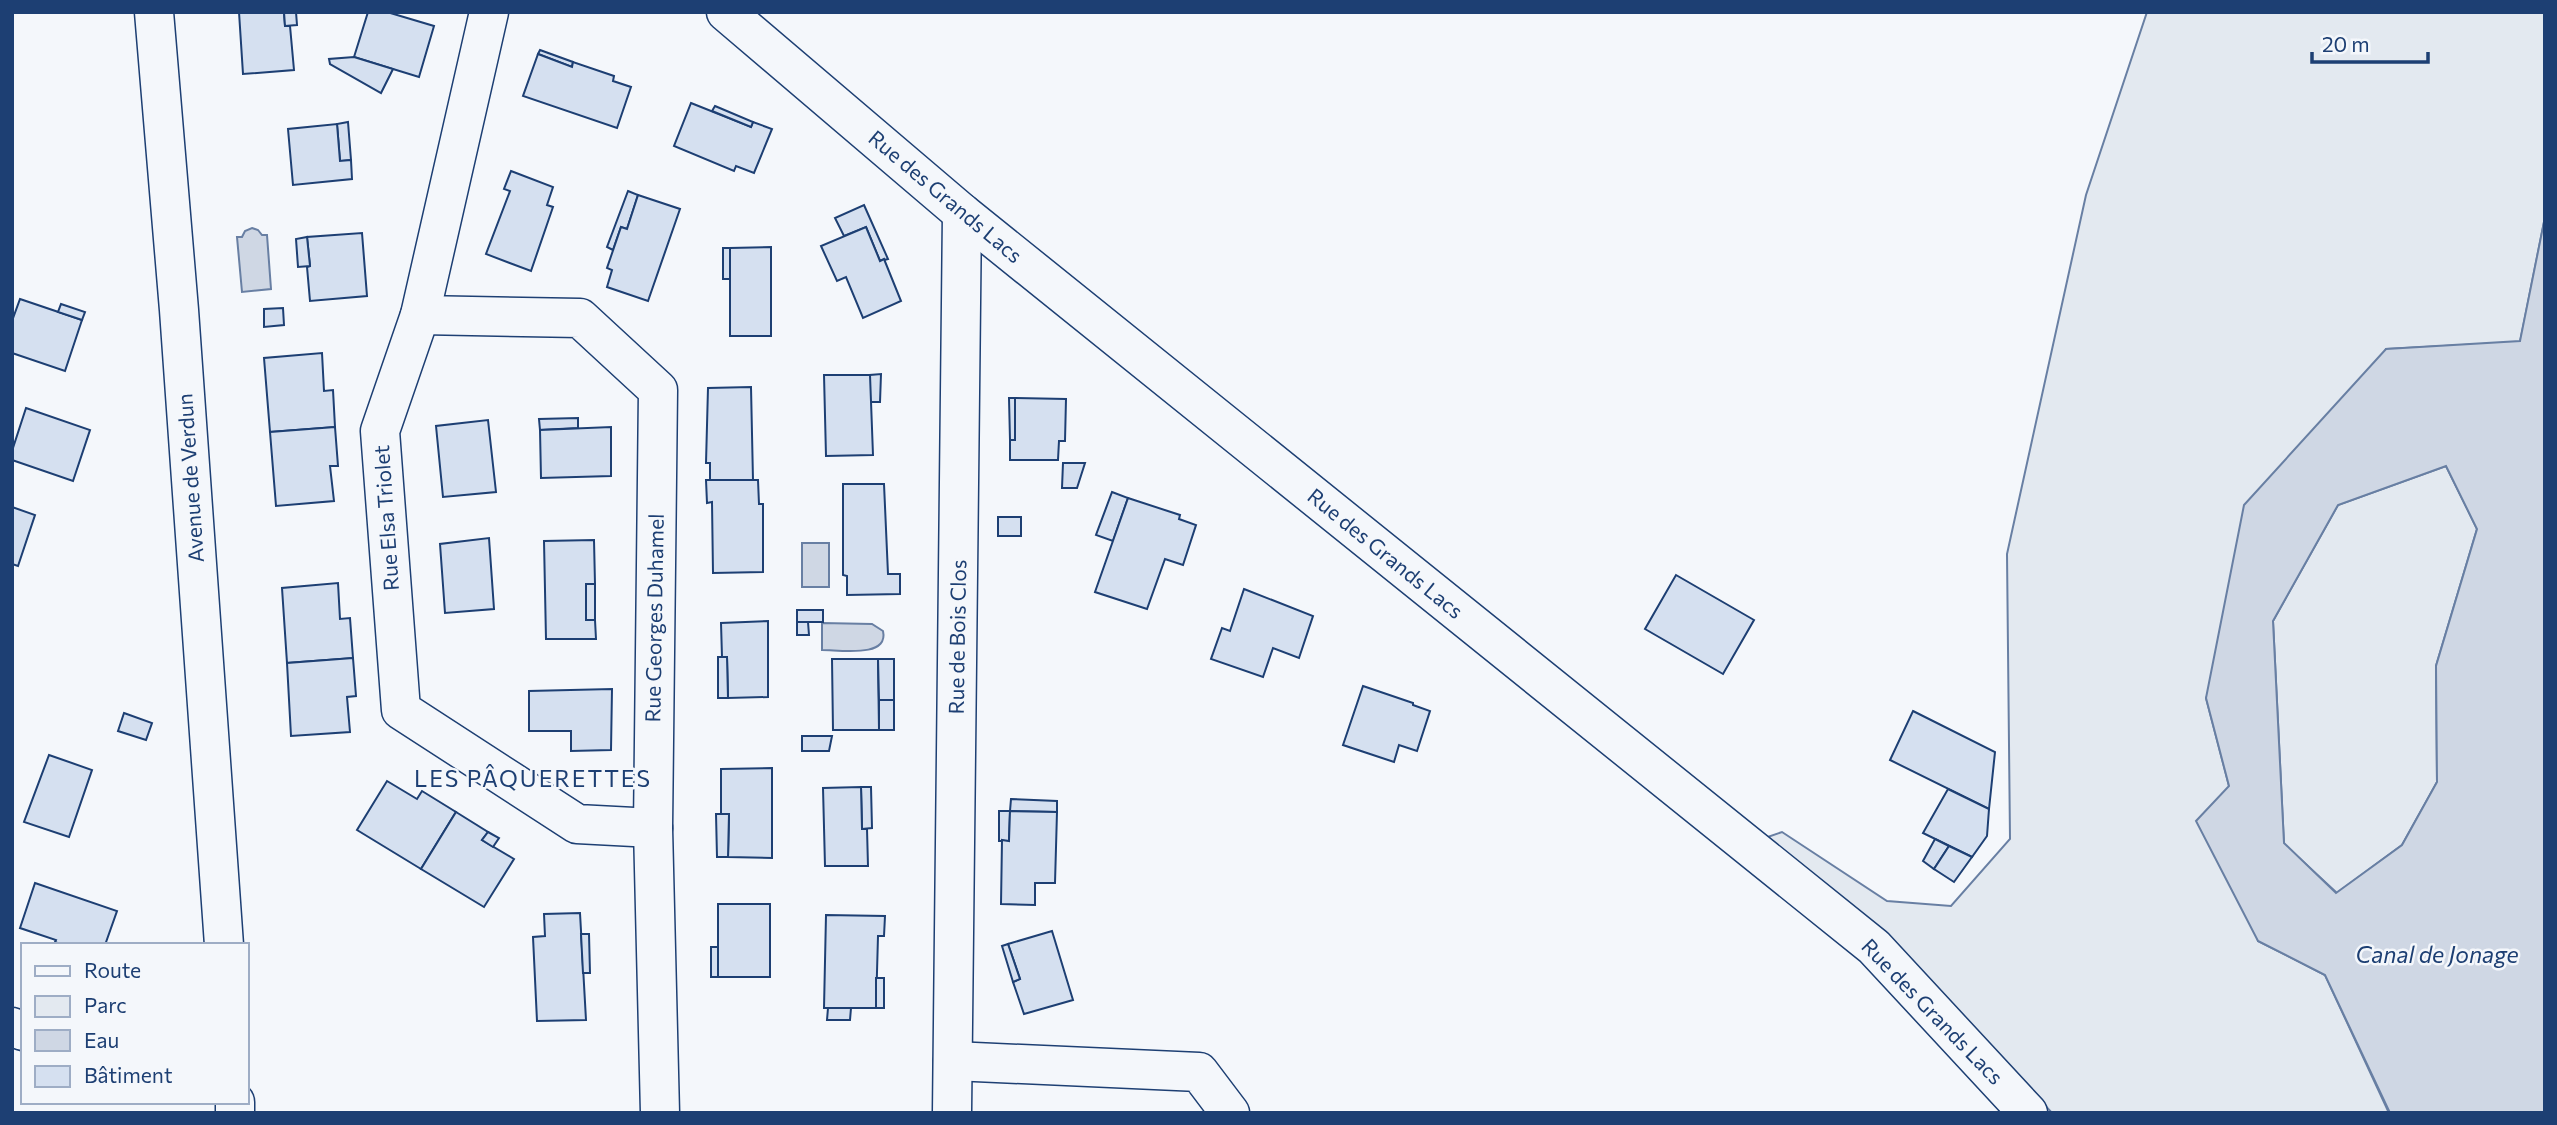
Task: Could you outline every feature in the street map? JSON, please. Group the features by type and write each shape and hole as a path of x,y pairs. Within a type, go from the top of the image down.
{"street":[{"name":"Avenue de Verdun","path":"155,12 224,943"},
{"name":"Rue Elsa Triolet","path":"489,12 420,315 380,430 401,710 576,824 653,828"},
{"name":"Rue des Grands Lacs","path":"726,12 962,213 1874,947 2028,1113"},
{"name":"Rue de Bois Clos","path":"952,1113 962,213"},
{"name":"Rue Georges Duhamel","path":"420,315 580,318 657,390 653,828 660,1113"},
{"path":"953,1061 1199,1072 1230,1113"}],"green space":[{"path":"2147,12 2545,12 2545,217 2520,342 2386,349 2206,698 2229,786 2258,941 2325,975 2389,1113 2052,1113 1995,1051 1759,840 1782,832 1887,901 1951,906 2010,839 2007,554 2086,195"},
{"path":"2446,466 2477,529 2436,666 2437,782 2402,845 2337,893 2284,844 2273,621 2338,505"}],"water":[{"name":"Canal de Jonage","path":"2545,217 2545,1113 2390,1113 2325,975 2258,941 2196,821 2229,786 2206,698 2244,505 2386,349 2520,341","holes":["2446,466 2477,529 2436,666 2437,782 2402,845 2336,893 2284,843 2273,621 2338,505"]},
{"path":"252,228 262,235 267,235 271,289 242,292 237,237 242,237 245,231"},
{"path":"802,543 829,543 829,587 802,587"},
{"path":"822,623 872,624 883,631 883,640 879,645 862,651 822,650"}],"building":[{"path":"239,12 284,12 285,26 290,26 294,70 243,74"},
{"path":"284,12 296,12 297,25 285,26"},
{"path":"368,12 387,12 434,26 419,77 354,57"},
{"path":"540,50 573,62 572,67 538,54"},
{"path":"538,54 572,67 573,62 614,76 613,81 631,87 617,128 523,96"},
{"path":"354,57 393,69 381,93 330,64 329,59"},
{"path":"691,103 751,127 753,122 772,129 754,173 736,166 734,171 674,146"},
{"path":"715,106 753,122 751,127 712,111"},
{"path":"348,122 351,160 340,161 337,124"},
{"path":"337,124 340,161 351,160 352,179 293,185 288,129"},
{"path":"511,171 553,187 547,205 553,207 531,271 486,254 510,191 504,189"},
{"path":"628,191 638,195 627,229 621,227 613,250 607,247"},
{"path":"638,195 680,209 648,301 607,287 612,270 607,268 621,227 627,229"},
{"path":"864,205 888,259 880,261 866,227 844,236 835,218"},
{"path":"866,227 880,261 884,259 901,301 863,318 846,277 837,281 821,246"},
{"path":"362,233 367,296 310,301 307,237"},
{"path":"307,237 310,266 298,267 296,239"},
{"path":"771,247 771,336 730,336 730,248"},
{"path":"723,248 730,248 730,279 723,279"},
{"path":"20,299 82,320 65,371 12,353 12,321"},
{"path":"61,304 85,312 82,320 58,312"},
{"path":"283,308 284,325 264,327 264,309"},
{"path":"322,353 324,391 333,390 335,427 270,432 264,358"},
{"path":"881,374 880,402 870,402 870,375"},
{"path":"824,375 870,375 873,455 826,456"},
{"path":"751,387 753,480 710,480 710,463 706,463 708,388"},
{"path":"1009,398 1015,398 1015,440 1010,440"},
{"path":"1015,398 1066,399 1065,441 1059,441 1058,460 1010,460 1010,440 1015,440"},
{"path":"26,408 90,430 73,481 12,460 12,451"},
{"path":"578,418 578,428 540,430 539,419"},
{"path":"488,420 496,492 443,497 436,426"},
{"path":"335,427 338,466 330,466 334,501 276,506 270,432"},
{"path":"611,427 611,476 541,478 540,430"},
{"path":"1063,463 1085,463 1077,488 1062,488"},
{"path":"706,480 758,480 759,504 763,504 763,572 713,573 712,502 707,503"},
{"path":"843,484 884,484 888,574 900,574 900,594 847,595 847,576 843,575"},
{"path":"1112,492 1128,498 1113,541 1096,535"},
{"path":"1128,498 1180,515 1179,519 1196,525 1183,565 1165,559 1147,609 1095,592"},
{"path":"12,507 35,515 18,566 12,564"},
{"path":"998,517 1021,517 1021,536 998,536"},
{"path":"489,538 494,609 445,613 440,544"},
{"path":"594,540 595,584 586,584 586,620 595,620 596,639 546,639 544,541"},
{"path":"1676,575 1754,620 1723,674 1645,629"},
{"path":"338,583 340,619 350,618 353,658 287,663 282,588"},
{"path":"586,584 595,584 595,620 586,620"},
{"path":"1244,589 1313,616 1299,658 1273,648 1263,677 1211,659 1222,628 1230,631"},
{"path":"797,610 823,610 823,622 797,622"},
{"path":"768,621 768,697 728,698 727,657 722,657 721,623"},
{"path":"797,622 808,622 809,635 797,635"},
{"path":"718,657 727,657 728,698 718,698"},
{"path":"353,658 356,696 347,697 350,732 291,736 287,663"},
{"path":"832,659 878,659 879,730 833,730"},
{"path":"878,659 894,659 894,700 879,700"},
{"path":"1363,686 1430,711 1417,751 1399,745 1394,762 1343,745"},
{"path":"612,689 611,750 571,751 571,731 529,731 529,691"},
{"path":"879,700 894,700 894,730 879,730"},
{"path":"1913,711 1995,752 1989,809 1890,760"},
{"path":"124,713 152,723 146,740 118,731"},
{"path":"802,736 832,736 829,751 802,751"},
{"path":"49,755 92,770 69,837 24,822"},
{"path":"772,768 772,858 728,857 729,814 721,814 721,769"},
{"path":"387,781 417,799 422,791 456,812 421,869 357,830"},
{"path":"861,787 871,787 872,828 862,829"},
{"path":"861,787 862,829 867,829 868,866 825,866 823,788"},
{"path":"1948,789 1989,809 1987,836 1972,857 1923,833"},
{"path":"1011,799 1057,801 1057,812 1010,811"},
{"path":"999,811 1010,811 1009,841 999,841"},
{"path":"1010,811 1057,812 1055,883 1035,883 1035,905 1001,904 1002,840 1009,841"},
{"path":"456,812 488,832 482,840 514,859 484,907 421,869"},
{"path":"716,814 729,814 728,857 717,857"},
{"path":"488,832 499,838 493,847 482,840"},
{"path":"1935,839 1949,846 1934,869 1923,861"},
{"path":"1949,846 1972,857 1954,882 1934,869"},
{"path":"35,883 117,911 106,943 57,943 56,940 20,928"},
{"path":"718,904 770,904 770,977 718,977"},
{"path":"580,913 586,1020 537,1021 533,937 545,936 544,914"},
{"path":"826,915 885,916 884,936 878,936 876,1008 824,1008"},
{"path":"1052,931 1073,1000 1024,1014 1013,982 1020,979 1008,944"},
{"path":"581,934 589,934 590,973 583,973"},
{"path":"1008,944 1020,979 1013,982 1002,946"},
{"path":"711,947 718,947 718,977 711,977"},
{"path":"876,978 884,978 884,1008 876,1008"},
{"path":"828,1008 851,1008 850,1020 827,1020"}],"district":[{"name":"LES PÂQUERETTES","path":"533,779"}]}
